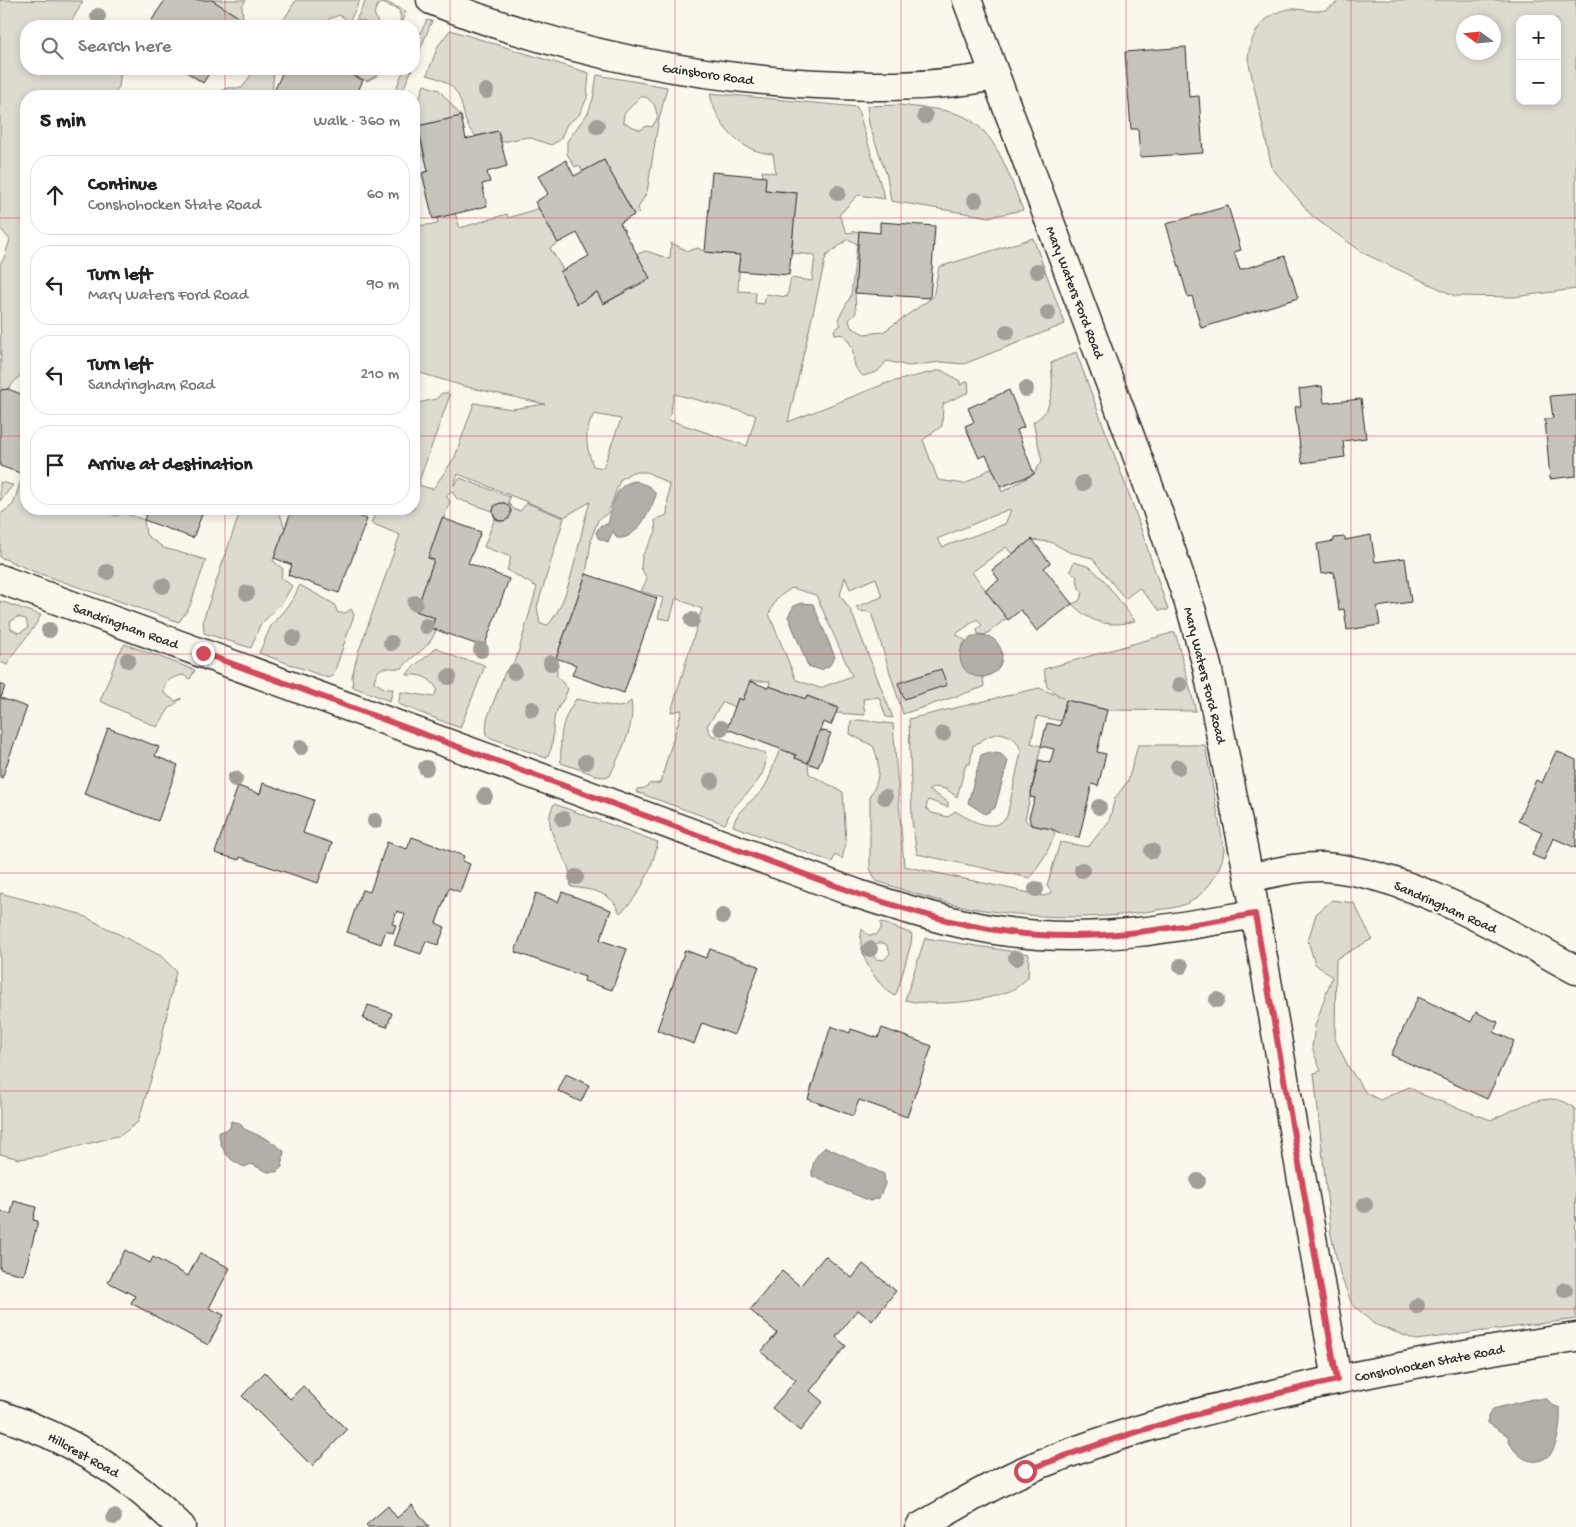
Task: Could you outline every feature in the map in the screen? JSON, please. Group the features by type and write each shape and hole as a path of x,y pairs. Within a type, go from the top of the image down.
{"street":[{"name":"Gainsboro Road","path":"431,0 514,30 595,54 700,74 757,80 895,88 962,83 995,76"},
{"name":"Mary Waters Ford Road","path":"966,0 1153,497 1192,612 1219,719 1249,878 1337,1380"},
{"name":"Sandringham Road","path":"0,579 858,894 927,916 998,930 1062,936 1150,931 1255,914"},
{"name":"Sandringham Road","path":"1249,878 1296,869 1323,867 1396,883 1505,931 1576,970"},
{"name":"Conshohocken State Road","path":"920,1527 972,1497 1016,1475 1082,1448 1206,1410 1433,1360 1576,1337"},
{"name":"Hillcrest Road","path":"0,1414 90,1454 155,1501 181,1527"}],"shaded area":[{"path":"0,0 83,1 72,20 20,20 20,75 120,75 119,87 117,90 20,90 20,376 8,389 1,390 0,264 10,240 0,228"},
{"path":"212,0 246,0 242,6 243,20"},
{"path":"296,0 360,0 350,20 346,20 339,15 329,20 284,20"},
{"path":"366,0 381,0 406,11 402,20 400,20 399,10 382,3 377,6 374,13 377,20 356,20"},
{"path":"1340,0 1576,0 1576,289 1514,297 1455,296 1365,254 1313,217 1272,168 1248,59 1255,34 1265,20 1272,15 1289,9 1320,11"},
{"path":"427,20 432,21 420,50 420,33"},
{"path":"450,30 589,73 587,98 579,115 567,124 560,140 551,145 528,137 501,142 498,131 476,136 466,121 458,95 452,87 442,80 427,75 438,46"},
{"path":"251,75 274,75 272,90 223,90 227,88 242,88"},
{"path":"352,75 378,75 367,81"},
{"path":"402,75 409,75 403,90 395,90"},
{"path":"597,75 667,87 658,124 647,192 638,208 639,212 634,215 604,160 583,171 579,165 575,167 567,154 567,141 588,113 593,99","holes":["640,97 646,97 654,104 658,117 652,127 647,126 640,130 623,122 624,114"]},
{"path":"424,85 439,90 461,116 420,126 420,97"},
{"path":"710,93 857,107 885,199 858,195 839,215 847,233 859,231 855,293 856,313 849,320 851,327 864,334 883,332 933,297 939,267 1033,238 1065,324 964,364 940,362 909,366 887,361 877,372 863,376 856,369 851,345 844,335 835,334 834,330 841,325 838,319 851,296 857,244 848,239 826,256 788,422 887,383 941,370 960,381 960,385 968,381 969,392 943,404 942,426 923,440 938,480 965,484 993,467 1002,492 1034,474 1042,461 1033,422 1040,417 1049,404 1052,388 1051,363 1076,352 1133,505 1168,610 1159,610 1139,588 1125,599 1092,558 1069,552 1051,542 1032,540 1012,554 1006,547 972,572 1007,618 985,635 978,634 977,629 982,625 977,619 956,634 966,641 961,647 975,676 983,677 984,687 903,714 871,612 858,611 856,607 882,597 876,578 850,589 845,577 840,595 851,611 893,718 886,717 879,697 863,699 865,715 836,713 838,707 807,696 806,699 769,686 770,681 750,681 743,700 738,698 735,707 723,702 707,726 711,735 765,753 766,761 761,775 730,812 725,824 636,792 637,789 645,788 649,784 660,783 682,710 671,712 702,609 676,598 670,620 658,618 663,598 641,591 647,579 641,568 642,556 656,532 655,520 667,515 669,484 647,472 632,472 620,480 608,513 598,520 592,536 586,574 556,658 557,676 568,689 555,715 551,749 546,758 486,736 487,719 505,672 516,660 537,587 507,570 511,557 484,547 495,518 499,522 509,519 511,509 504,502 494,505 493,511 457,499 452,491 446,495 450,502 428,558 434,560 416,611 435,618 431,628 436,630 433,637 402,668 385,668 378,671 374,682 386,689 393,689 390,701 353,687 352,676 358,653 400,535 371,523 374,515 420,515 420,484 421,486 433,489 455,457 474,403 512,409 545,404 463,386 420,373 420,226 438,224 437,218 455,213 460,228 507,214 508,218 540,208 558,243 550,248 563,270 560,272 577,304 597,292 604,304 650,279 637,254 646,251 670,259 671,243 688,251 698,248 705,252 740,255 738,291 756,292 755,303 764,304 766,294 787,297 791,278 812,281 815,255 792,253 795,192 765,190 762,171 776,173 773,154 750,148 740,142 731,135 718,116","holes":["674,394 756,415 747,446 669,420","594,414 621,419 603,468 593,466 589,452 587,434","458,474 564,517 590,502 569,584 556,614 548,625 540,624 537,607 564,518 527,503 520,511 515,510 508,503 510,497 460,478 454,485","1011,510 1005,524 943,547 937,539","792,588 816,595 852,676 820,688 796,680 769,614 777,598"]},
{"path":"900,105 936,109 958,114 982,130 992,141 999,154 1023,210 989,217 891,201 887,176 869,124 867,106"},
{"path":"420,136 424,155 420,156"},
{"path":"442,393 450,395 420,478 420,403 436,399"},
{"path":"636,481 650,487 656,495 642,523 630,535 624,538 617,538 613,531 608,542 598,538 596,532 601,525 608,524 613,503 619,491 623,486"},
{"path":"0,482 13,485 0,501"},
{"path":"20,483 20,515 129,515 144,520 146,535 164,548 206,560 189,608 179,622 35,572 0,557 0,514 13,505"},
{"path":"239,515 280,515 285,528 273,561 283,569 281,577 292,586 282,603 260,625 251,648 204,633 203,620"},
{"path":"1074,562 1090,567 1103,579 1135,621 1116,624 1100,622 1086,616 1072,604 1079,601 1083,593 1079,588 1076,575 1070,571"},
{"path":"300,585 334,604 338,613 345,613 351,609 354,615 333,676 328,678 259,653 271,626 293,599"},
{"path":"0,601 41,615 7,665 0,662","holes":["17,617 26,619 28,628 19,633 11,629 10,622"]},
{"path":"802,603 813,604 835,657 829,666 821,670 808,666 788,616 794,606"},
{"path":"1175,632 1196,711 1107,710 1066,700 1061,721 1037,716 1031,743 1041,746 1025,820 1031,825 1052,829 1055,834 1046,854 1030,878 917,854 912,821 909,719 1039,688 1063,698 1047,687 1044,669","holes":["1000,733 1016,741 1021,752 1007,816 1002,822 989,825 982,824 955,811 948,817 932,813 926,808 928,800 948,807 948,802 929,790 934,787 946,789 957,797 966,764 970,764 973,746 989,736"]},
{"path":"985,635 993,638 999,644 1002,656 999,668 993,674 977,677 969,674 963,668 960,652 963,644 969,638"},
{"path":"125,644 195,670 190,679 183,675 172,678 165,685 164,693 175,701 182,698 169,709 157,727 100,701 119,653"},
{"path":"437,647 455,657 485,666 460,728 398,704 401,692 434,697 437,689 428,679 416,675 407,675 409,671"},
{"path":"576,699 617,707 625,706 631,701 632,711 629,730 610,776 601,777 561,763 562,730 567,715"},
{"path":"859,720 893,724 904,866 1044,896 1052,893 1047,886 1060,842 1088,847 1109,821 1115,798 1128,781 1138,745 1205,745 1224,849 1220,866 1205,890 1183,905 1111,916 1040,916 971,908 876,881 870,868 870,795 878,777 878,764 873,746 850,734 851,721"},
{"path":"782,749 796,755 795,758 808,763 809,774 843,792 846,843 842,859 835,855 832,862 733,826 738,814 766,785"},
{"path":"989,752 1001,754 1008,761 995,808 985,814 968,803 981,755"},
{"path":"554,804 658,842 645,881 634,898 620,913 612,900 606,896 594,891 571,887 568,866 550,827 551,812"},
{"path":"0,893 80,914 161,956 176,971 158,1056 138,1122 121,1135 41,1156 19,1159 0,1154"},
{"path":"1332,900 1354,903 1372,939 1336,959 1335,1039 1349,1068 1366,1093 1380,1100 1409,1087 1423,1095 1491,1120 1522,1106 1545,1099 1556,1099 1566,1102 1575,1109 1576,1319 1416,1340 1374,1324 1352,1304 1341,1277 1331,1235 1314,1073 1321,1071 1312,1048 1315,1026 1332,977 1315,964 1308,941 1316,914"},
{"path":"881,922 912,934 911,944 897,992 894,996 874,976 864,958 862,948 862,929 868,935 876,935 881,929","holes":["878,943 887,945 890,953 884,960 876,959 873,955 874,946"]},
{"path":"925,938 1029,954 1028,978 1012,990 988,998 944,1003 905,1000"},
{"path":"231,1121 240,1123 244,1129 267,1139 284,1151 282,1167 277,1172 268,1172 251,1164 245,1167 226,1154 219,1138 219,1132 230,1128"},
{"path":"826,1147 884,1174 885,1184 879,1198 870,1201 812,1176 815,1159"},
{"path":"1532,1399 1547,1399 1552,1405 1560,1408 1559,1431 1554,1448 1545,1459 1538,1461 1531,1461 1519,1455 1510,1443 1508,1436 1488,1423 1488,1416 1493,1409"}],"building":[{"path":"165,0 212,0 243,20 152,20"},
{"path":"1186,47 1189,97 1199,96 1203,153 1140,157 1138,129 1131,129 1125,52"},
{"path":"191,75 208,75 203,83"},
{"path":"281,75 352,75 363,80 359,90 275,90"},
{"path":"461,116 466,139 498,131 507,166 487,172 490,182 482,184 487,206 433,219 422,173 428,171 420,135 420,126"},
{"path":"566,160 574,176 604,160 634,215 620,223 650,278 603,304 597,292 577,304 560,272 589,256 577,233 558,243 535,202 548,194 538,176"},
{"path":"712,172 766,177 765,190 797,193 789,275 738,271 740,255 705,252"},
{"path":"1228,206 1241,250 1234,252 1240,270 1285,256 1298,298 1201,328 1192,296 1188,297 1166,224"},
{"path":"880,222 935,226 930,298 855,293 859,231 880,233"},
{"path":"1322,386 1324,403 1361,399 1366,438 1343,441 1345,457 1302,463 1295,407 1301,406 1299,389"},
{"path":"8,389 20,394 20,473 0,466 1,390"},
{"path":"1009,390 1024,427 1017,430 1034,474 1001,487 986,455 979,458 965,426 974,422 968,408"},
{"path":"1576,394 1576,476 1550,479 1545,419 1553,418 1550,396"},
{"path":"502,503 508,506 511,512 508,518 502,521 496,518 493,512 496,506"},
{"path":"146,515 202,515 193,538 144,520"},
{"path":"290,515 356,515 367,519 339,593 288,575 292,565 274,558"},
{"path":"442,518 481,532 468,563 509,579 484,647 431,628 435,618 416,611 434,560 428,558"},
{"path":"1371,535 1375,562 1405,558 1411,602 1377,607 1380,625 1347,630 1344,609 1339,610 1334,572 1321,574 1317,544 1334,541 1334,538 1345,537 1345,540"},
{"path":"1032,539 1050,563 1044,568 1072,604 1037,631 1021,610 1008,620 985,590 999,580 992,570"},
{"path":"586,574 657,598 624,693 572,675 576,665 556,658"},
{"path":"941,669 947,685 904,699 898,683"},
{"path":"750,681 806,699 807,696 838,708 831,725 823,722 808,763 795,758 796,755 727,729 738,698 743,700"},
{"path":"0,684 5,686 1,698 27,707 2,778 0,777"},
{"path":"1066,700 1107,710 1097,752 1106,754 1098,786 1092,784 1079,838 1062,834 1052,829 1031,825 1029,817 1035,798 1030,797 1039,760 1050,763 1054,749 1041,746 1047,723 1060,726"},
{"path":"108,728 159,747 155,756 178,765 158,821 84,794"},
{"path":"820,730 831,733 818,767 808,763"},
{"path":"1556,751 1576,760 1576,848 1553,838 1544,860 1532,855 1542,832 1518,821 1536,780 1542,783"},
{"path":"263,783 314,800 303,833 332,843 318,883 240,857 239,860 215,853 238,786 260,794"},
{"path":"412,837 464,856 462,861 470,864 460,892 449,888 436,923 445,927 438,945 426,941 421,954 394,945 405,914 397,911 392,924 396,925 393,933 386,930 381,944 347,932 362,890 370,892 387,842 407,849"},
{"path":"562,892 611,910 600,940 627,949 612,990 584,981 585,977 515,952 536,893 558,902"},
{"path":"710,949 759,966 734,1035 702,1023 694,1044 657,1030 685,950 706,958"},
{"path":"1418,997 1471,1022 1476,1012 1498,1022 1494,1032 1514,1041 1487,1099 1391,1055"},
{"path":"368,1005 392,1013 387,1027 363,1019"},
{"path":"831,1026 850,1033 851,1029 878,1038 882,1028 932,1046 907,1117 859,1100 853,1116 808,1099"},
{"path":"566,1074 589,1085 581,1102 558,1091"},
{"path":"14,1201 36,1207 33,1220 38,1221 24,1275 0,1269 0,1211 11,1214"},
{"path":"125,1250 150,1263 153,1257 188,1276 200,1253 230,1268 209,1308 224,1315 208,1345 131,1303 135,1296 108,1282"},
{"path":"825,1256 852,1278 863,1264 896,1291 872,1321 858,1310 836,1337 846,1346 810,1391 823,1402 800,1431 772,1408 796,1380 761,1352 777,1333 750,1310 782,1271 800,1286"},
{"path":"265,1372 290,1399 303,1386 347,1430 312,1466 242,1396"},
{"path":"412,1505 429,1527 367,1527 366,1525 388,1506 397,1518"}],"route":[{"path":"203,653 858,894 927,916 998,930 1062,936 1150,931 1255,914 1337,1380 1265,1395 1144,1428 1082,1448 1025,1471"}]}
